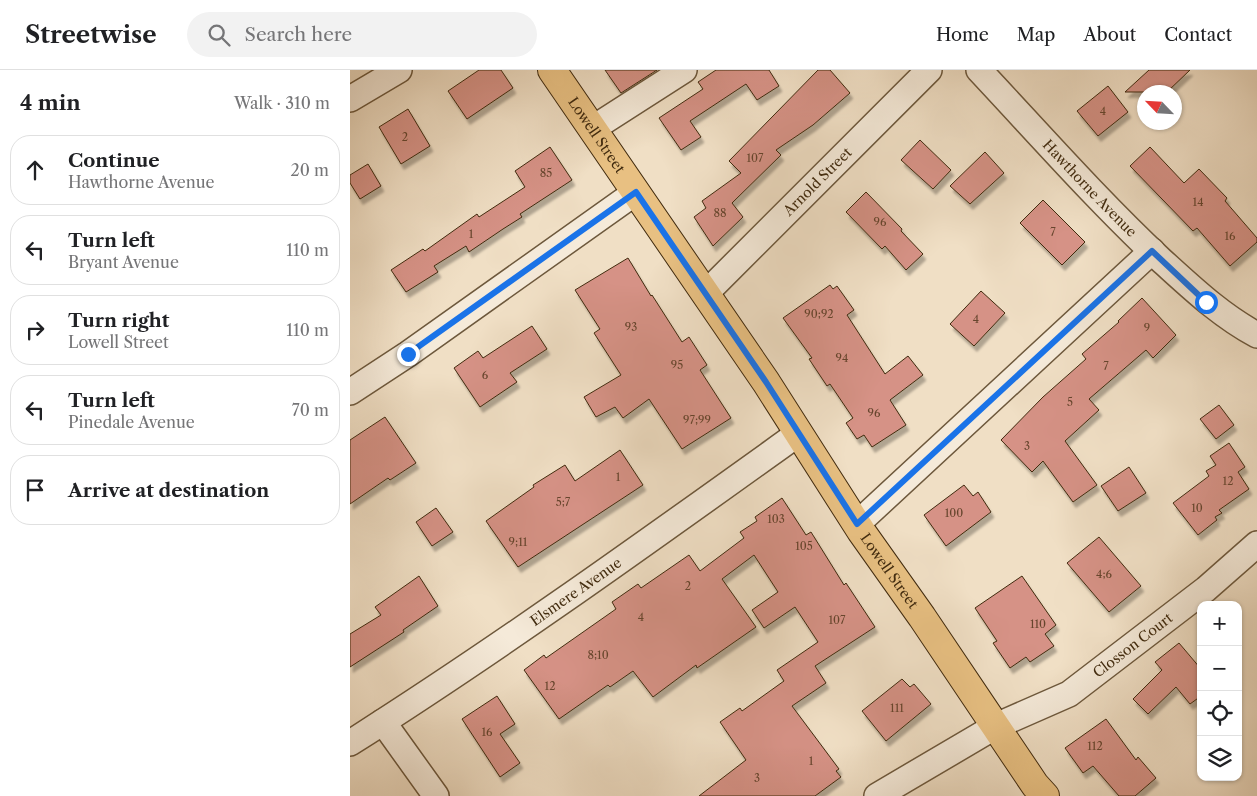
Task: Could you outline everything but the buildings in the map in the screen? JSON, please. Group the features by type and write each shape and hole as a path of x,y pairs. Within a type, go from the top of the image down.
{"main road":[{"name":"Lowell Street","path":"552,70 766,382 857,524 1044,796"}],"street":[{"path":"350,99 399,70"},
{"path":"592,129 684,70"},
{"name":"Arnold Street","path":"705,294 929,70"},
{"name":"Hawthorne Avenue","path":"979,70 1152,251 1206,302 1235,323 1257,334"},
{"path":"350,392 408,354 636,192"},
{"path":"857,524 1152,251"},
{"name":"Elsmere Avenue","path":"350,743 422,698 604,572 799,433"},
{"name":"Closson Court","path":"877,796 996,726 1069,694 1206,588 1257,544"},
{"path":"383,722 436,796"}],"route":[{"path":"408,354 636,192 766,382 857,524 1152,251 1206,302"}]}
